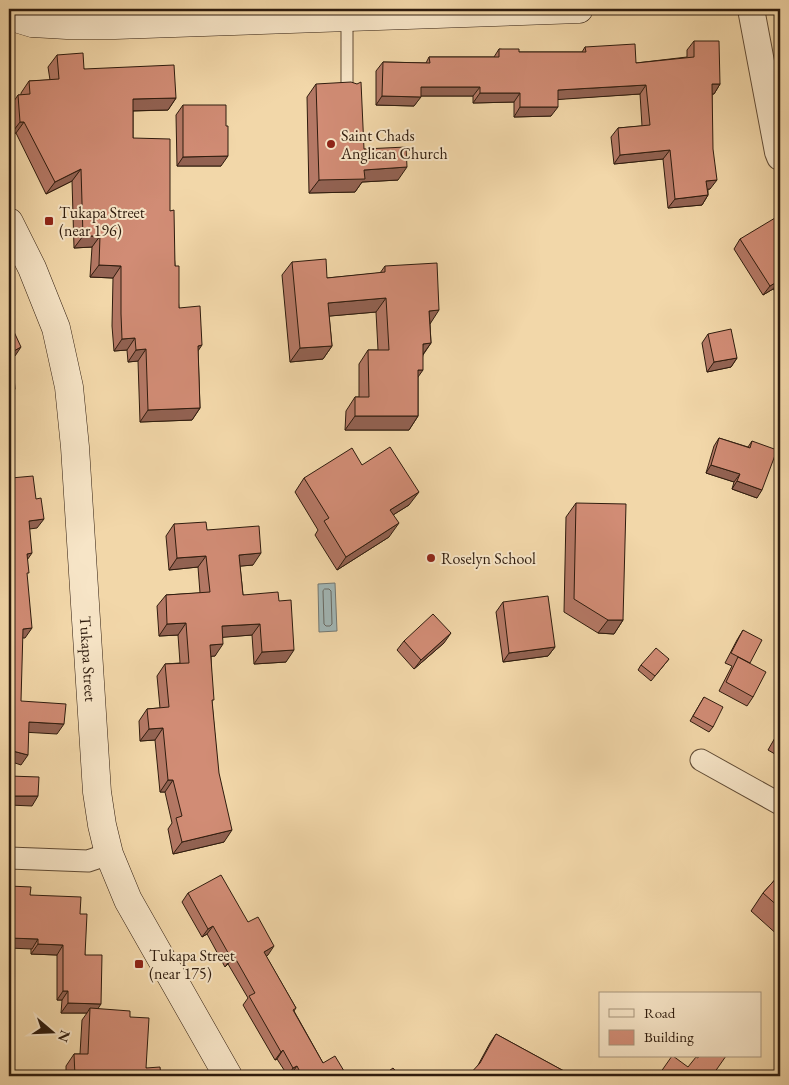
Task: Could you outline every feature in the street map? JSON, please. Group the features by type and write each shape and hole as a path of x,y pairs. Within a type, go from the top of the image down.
{"main road":[{"path":"16,23 115,25 579,9"},
{"name":"Tukapa Street","path":"9,222 32,268 56,328 69,387 97,792 109,854 128,900 228,1076"}],"street":[{"path":"751,9 771,120 780,157"},
{"path":"701,760 780,804"},
{"path":"9,858 88,861 109,854"}],"lane":[{"path":"347,90 348,17"}],"water":[{"path":"335,583 337,631 319,632 318,584"}],"building":[{"path":"694,41 719,41 720,84 712,84 713,149 717,180 706,181 708,195 675,199 670,150 620,155 618,128 650,125 646,85 558,90 558,107 520,107 520,93 480,93 480,87 421,87 421,97 382,96 383,62 430,63 429,57 499,57 499,49 519,49 519,52 586,52 585,47 635,44 636,63 694,57"},
{"path":"83,53 84,69 174,65 176,98 133,99 133,138 170,139 170,211 174,210 175,266 179,266 179,308 200,306 202,345 198,346 200,408 148,410 146,349 136,350 135,338 122,339 121,266 99,265 100,236 83,236 81,169 55,182 24,122 20,122 18,95 30,94 29,81 59,79 57,55"},
{"path":"351,82 357,84 361,82 364,149 406,147 407,167 364,170 365,179 319,180 316,84"},
{"path":"183,105 226,105 228,156 183,157"},
{"path":"775,218 780,226 780,280 770,286 740,239"},
{"path":"326,259 327,278 385,272 385,266 437,263 439,310 429,311 431,343 423,344 423,370 418,370 418,416 355,416 355,397 369,397 368,350 389,350 386,298 328,303 332,346 300,348 292,262"},
{"path":"9,321 21,347 12,352 15,389 9,389"},
{"path":"731,329 737,358 714,362 708,334"},
{"path":"719,438 750,448 752,441 777,450 762,490 737,481 740,474 711,465"},
{"path":"390,447 419,492 390,510 399,523 346,557 324,521 329,518 304,478 352,448 362,465"},
{"path":"33,476 36,499 41,498 44,519 29,521 32,553 27,554 29,573 27,573 32,628 23,629 21,701 66,704 64,724 29,722 28,755 9,750 9,477"},
{"path":"576,503 626,504 623,620 608,620 574,599"},
{"path":"206,522 207,530 259,526 261,553 239,555 243,595 278,592 279,601 291,600 294,650 262,652 260,624 222,626 223,644 210,645 214,700 212,700 219,773 232,830 182,842 176,818 182,816 173,780 168,780 163,728 149,729 147,709 169,707 165,664 189,663 186,623 167,624 166,595 210,592 206,556 177,558 174,524"},
{"path":"548,596 555,647 509,653 503,602"},
{"path":"433,614 451,633 421,660 404,641"},
{"path":"743,630 762,640 750,663 731,653"},
{"path":"656,648 669,659 655,676 641,665"},
{"path":"738,657 766,672 753,697 726,682"},
{"path":"704,697 723,707 713,727 693,716"},
{"path":"780,731 780,744 775,741"},
{"path":"9,776 39,777 38,796 9,796"},
{"path":"780,874 780,908 763,893"},
{"path":"221,875 248,922 258,917 274,946 264,952 296,1008 293,1010 323,1063 335,1056 347,1076 302,1076 297,1066 293,1068 283,1050 281,1052 249,996 255,993 234,956 231,958 213,926 208,929 188,893"},
{"path":"9,886 31,887 30,895 81,897 80,914 87,914 85,955 102,955 101,1004 68,1003 68,991 63,991 63,945 38,944 38,939 9,938"},
{"path":"90,1008 130,1011 130,1017 149,1018 146,1068 160,1067 161,1076 75,1076 74,1054 88,1054"},
{"path":"496,1034 573,1076 468,1076 480,1063"},
{"path":"671,1058 676,1058 688,1067 695,1058 725,1058 712,1076 658,1076"},
{"path":"393,1068 400,1076 382,1076"}],"place":[{"name":"Saint Chads Anglican Church","path":"331,144"},
{"name":"Tukapa Street (near 196)","path":"49,221"},
{"name":"Roselyn School","path":"431,558"},
{"name":"Tukapa Street (near 175)","path":"139,964"}]}
